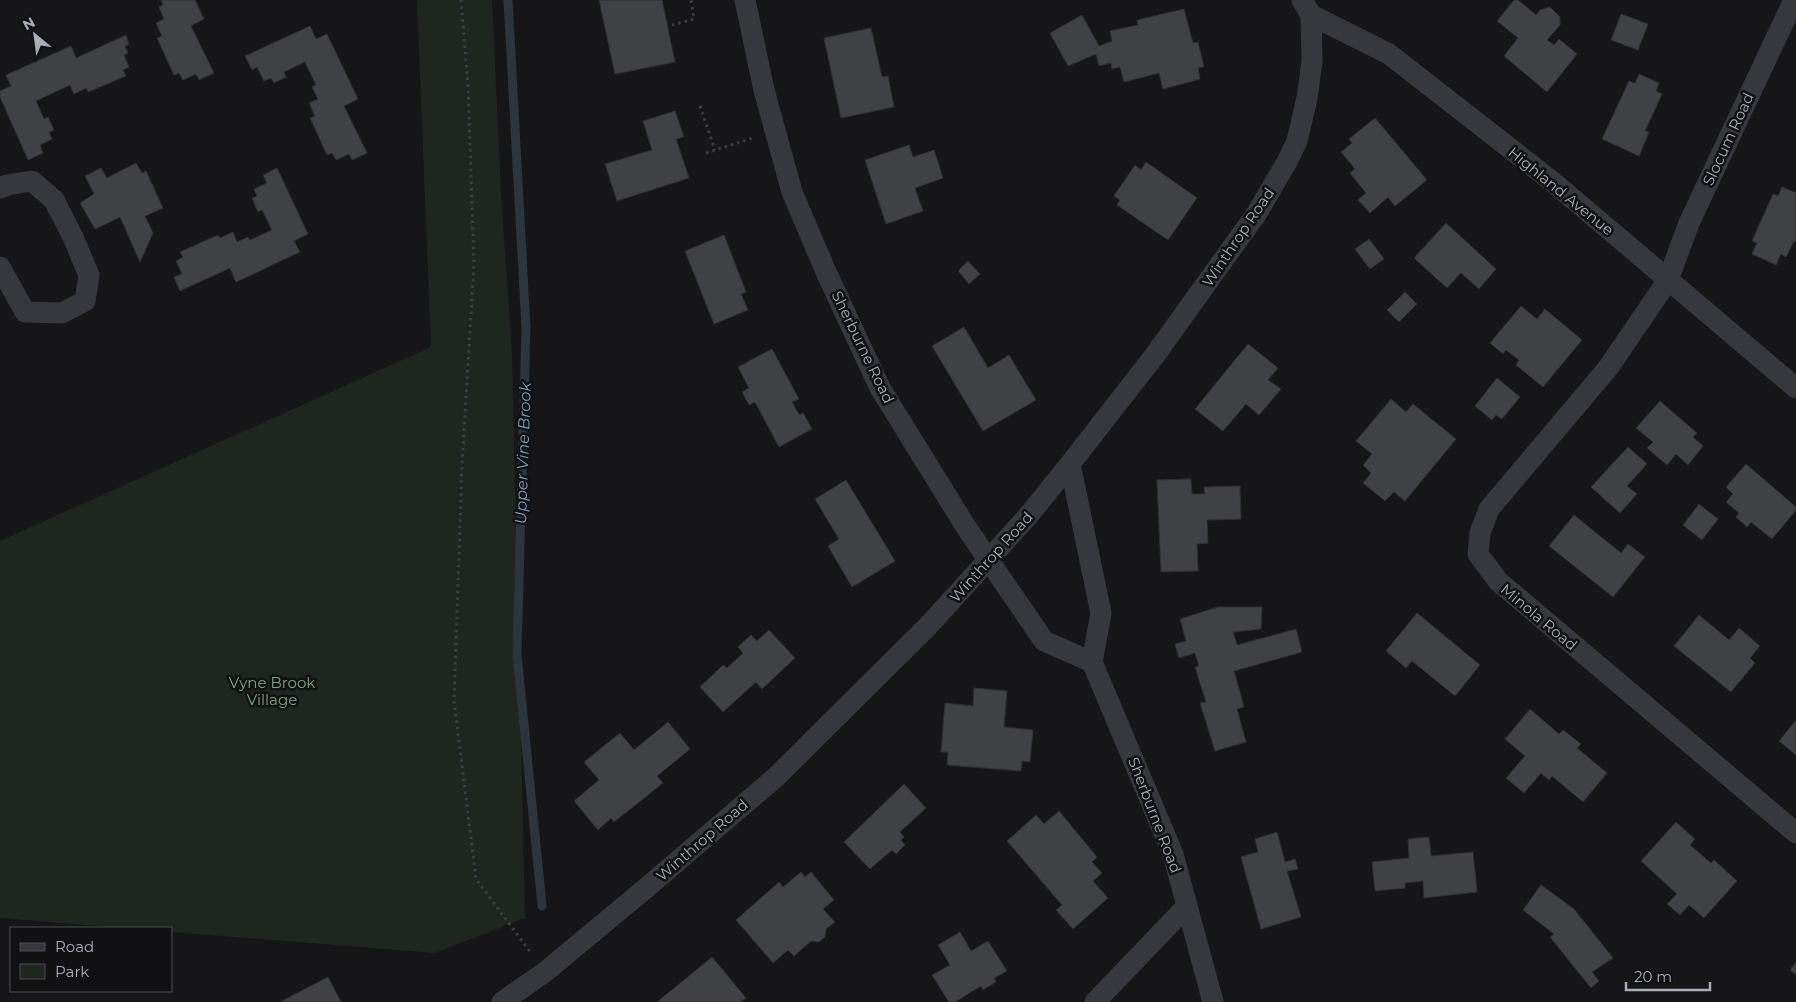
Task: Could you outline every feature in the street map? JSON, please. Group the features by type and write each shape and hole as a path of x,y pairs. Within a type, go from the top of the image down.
{"street":[{"name":"Sherburne Road","path":"744,0 764,90 792,192 880,388 941,488 1044,641 1092,662 1173,854 1214,1002"},
{"name":"Slocum Road","path":"1668,280 1689,223 1794,0"},
{"name":"Winthrop Road","path":"502,1002 545,972 776,777 929,625 1028,516 1155,355 1252,221 1288,160 1297,141 1307,98 1312,61 1306,8"},
{"name":"Highland Avenue","path":"1306,8 1389,54 1553,182 1796,388"},
{"path":"0,188 32,181 54,200 73,237 89,275 85,300 62,313 24,312 0,267"},
{"name":"Minola Road","path":"1668,280 1608,368 1489,509 1480,533 1478,554 1498,581 1796,833"},
{"path":"1070,464 1101,613 1092,662"},
{"path":"1096,1002 1187,906"}],"path":[{"path":"461,0 468,86 474,264 462,465 454,702 476,879 545,972"},
{"path":"672,25 694,19 691,0"},
{"path":"700,106 715,150"},
{"path":"706,153 757,137 776,135"}],"green space":[{"name":"Vyne Brook Village","path":"417,0 492,0 501,193 512,354 525,918 435,953 172,932 172,927 112,927 0,918 0,541 431,347"}],"building":[{"path":"161,0 195,0 204,19 191,26 214,73 199,80 196,74 183,80 179,73 174,75 157,38 162,36 156,23 164,19 159,7 163,5"},
{"path":"599,0 662,0 675,62 615,74"},
{"path":"1514,0 1518,0 1536,15 1540,10 1550,7 1560,17 1560,25 1547,40 1554,45 1559,39 1577,54 1547,92 1504,56 1518,38 1497,21"},
{"path":"1184,9 1193,43 1198,42 1204,67 1198,68 1200,79 1163,89 1159,73 1124,82 1120,67 1112,69 1111,63 1099,66 1096,54 1068,66 1050,33 1082,15 1099,46 1112,41 1110,31 1138,25 1137,20"},
{"path":"1621,14 1648,24 1638,50 1611,40"},
{"path":"310,26 316,39 327,34 358,99 344,106 367,153 352,160 349,154 336,160 332,153 327,155 310,118 315,116 309,103 318,99 312,87 316,85 305,62 284,72 286,77 274,83 271,78 264,81 257,67 252,70 245,56"},
{"path":"871,28 882,77 888,76 894,107 841,118 824,38"},
{"path":"126,35 129,44 125,46 128,53 124,55 129,67 123,70 126,76 88,92 86,88 74,94 70,85 36,101 44,119 48,117 54,130 49,132 52,139 40,145 43,153 28,160 0,97 0,91 11,86 6,75 71,46 76,58"},
{"path":"1639,74 1659,83 1656,91 1662,94 1645,131 1649,132 1639,156 1602,139 1629,81 1635,83"},
{"path":"675,111 684,137 676,139 689,178 617,201 605,164 652,150 643,121"},
{"path":"1375,118 1427,180 1395,206 1388,197 1370,213 1358,200 1366,193 1350,173 1355,169 1341,152 1352,143 1349,139"},
{"path":"909,145 913,157 934,150 943,178 915,188 923,211 886,224 865,160"},
{"path":"1146,162 1197,198 1168,240 1117,205 1120,200 1114,196 1135,165 1141,170"},
{"path":"136,163 142,173 146,171 163,208 145,216 153,233 140,262 120,217 95,229 80,203 94,194 85,176 101,168 107,178"},
{"path":"277,168 308,234 294,241 300,252 236,282 230,268 180,291 174,277 182,274 176,261 183,257 180,252 218,235 220,238 233,232 237,242 248,237 250,240 272,230 262,210 258,212 252,198 257,196 254,189 267,183 263,175"},
{"path":"1782,187 1796,193 1796,242 1794,241 1786,257 1781,254 1776,265 1752,254 1757,243 1752,241 1773,194 1778,196"},
{"path":"1446,223 1496,269 1479,289 1461,273 1447,288 1414,258"},
{"path":"724,235 746,292 741,294 748,310 714,324 685,251"},
{"path":"1369,239 1384,259 1370,269 1355,249"},
{"path":"968,261 980,274 969,284 958,271"},
{"path":"1405,292 1417,304 1399,322 1387,310"},
{"path":"1521,306 1537,319 1545,309 1582,340 1543,387 1516,365 1519,360 1506,350 1503,354 1490,343"},
{"path":"964,327 988,368 1009,355 1036,400 983,431 932,346"},
{"path":"1248,344 1278,368 1268,380 1281,389 1259,415 1246,404 1223,431 1195,409"},
{"path":"772,349 799,399 792,402 799,415 803,413 812,429 779,447 755,402 749,405 742,392 749,388 738,367"},
{"path":"1497,378 1520,397 1502,419 1496,415 1492,420 1475,406"},
{"path":"1391,399 1406,412 1413,404 1456,439 1405,501 1394,492 1385,501 1363,483 1371,473 1363,465 1372,454 1356,441"},
{"path":"1660,401 1697,433 1693,437 1703,446 1688,465 1676,454 1667,465 1647,448 1653,442 1636,428"},
{"path":"1628,447 1647,464 1627,486 1637,494 1620,513 1591,487"},
{"path":"1746,464 1796,507 1796,510 1772,539 1751,522 1747,527 1736,517 1739,513 1726,502 1733,494 1726,487"},
{"path":"1191,479 1192,494 1205,494 1204,487 1240,486 1241,519 1207,520 1208,543 1197,544 1198,571 1161,572 1157,480"},
{"path":"846,480 895,561 852,587 828,546 839,539 815,499"},
{"path":"1699,504 1718,519 1702,540 1683,525"},
{"path":"1574,515 1621,553 1628,544 1645,557 1613,597 1549,546"},
{"path":"1218,607 1262,607 1261,629 1233,632 1237,645 1296,629 1302,652 1234,671 1244,707 1237,709 1246,742 1215,751 1200,703 1206,702 1195,667 1199,666 1195,653 1179,658 1175,644 1186,641 1180,619"},
{"path":"1417,613 1480,665 1455,696 1412,661 1406,668 1386,651"},
{"path":"1699,615 1729,640 1739,628 1760,646 1750,658 1755,663 1731,692 1674,646"},
{"path":"769,630 795,658 762,689 756,682 723,712 700,687 723,665 727,668 743,653 738,647 751,635 757,641"},
{"path":"974,688 1007,691 1004,727 1033,730 1030,762 1022,761 1021,771 947,765 948,752 941,752 945,703 973,706"},
{"path":"1530,709 1559,734 1563,730 1581,744 1577,748 1607,773 1583,802 1552,776 1549,780 1541,773 1524,793 1506,778 1525,756 1505,739"},
{"path":"1796,720 1796,755 1779,741"},
{"path":"668,722 690,749 657,776 663,783 614,822 611,818 598,830 574,801 599,780 584,762 620,733 634,750"},
{"path":"904,784 926,808 900,832 904,837 901,840 905,845 896,854 892,850 870,869 844,842"},
{"path":"1059,811 1097,857 1092,862 1102,873 1093,881 1108,898 1073,929 1056,910 1062,905 1007,841 1036,815 1044,824"},
{"path":"1676,822 1695,839 1690,845 1711,863 1714,860 1737,881 1704,918 1689,905 1680,915 1667,904 1677,894 1641,861"},
{"path":"1277,832 1285,862 1295,859 1298,869 1287,871 1301,917 1261,929 1241,857 1258,852 1255,839"},
{"path":"1429,837 1431,856 1473,852 1477,892 1424,898 1423,881 1405,883 1405,888 1375,891 1372,862 1409,858 1408,839"},
{"path":"801,872 805,877 811,872 834,900 823,909 835,922 826,929 825,937 819,942 811,941 794,956 788,950 773,963 736,920 779,882 783,887"},
{"path":"1541,885 1574,909 1613,958 1592,972 1599,981 1591,988 1550,937 1554,934 1523,910"},
{"path":"960,932 971,951 988,941 1007,971 994,978 996,982 983,990 981,986 955,1002 949,1002 932,975 950,965 938,945"},
{"path":"712,957 746,998 740,1002 657,1002"},
{"path":"1796,962 1796,975 1790,970"},
{"path":"328,977 341,1002 280,1002"}],"waterway":[{"name":"Upper Vine Brook","path":"508,0 526,328 517,654 542,906"}]}
